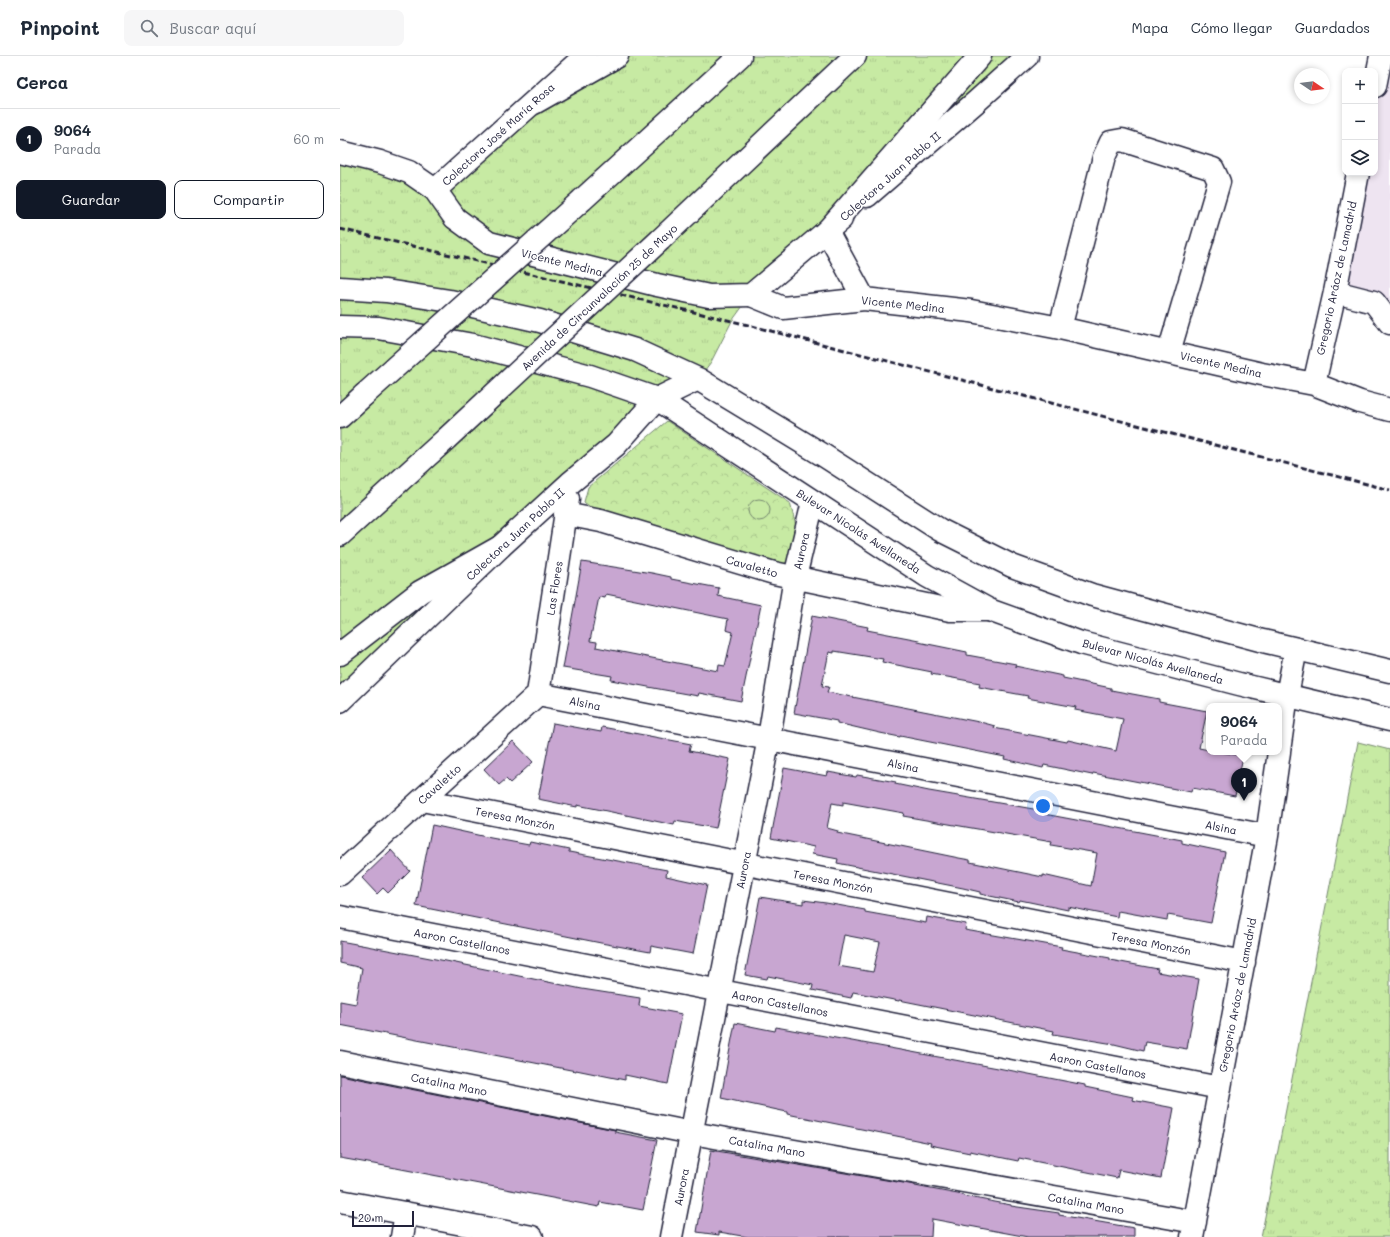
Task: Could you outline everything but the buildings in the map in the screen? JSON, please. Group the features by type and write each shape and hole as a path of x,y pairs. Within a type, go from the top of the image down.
{"main road":[{"name":"Colectora José María Rosa","path":"340,152 380,162 409,172 435,190 585,56"},
{"path":"534,103 617,56"},
{"path":"340,417 740,56"},
{"name":"Avenida de Circunvalación 25 de Mayo","path":"340,535 446,439 660,240 855,56"},
{"path":"864,299 827,231 980,56"},
{"name":"Colectora Juan Pablo II","path":"751,295 827,231 1027,56"},
{"path":"1378,71 1381,56"},
{"path":"1060,328 1104,157 1111,142 1122,140 1213,169 1219,182 1169,352"},
{"name":"Gregorio Aráoz de Lamadrid","path":"1314,384 1335,292 1357,176"},
{"name":"Vicente Medina","path":"435,190 455,218 489,243 656,285 709,296 751,295 783,308 864,299 971,311 1060,328 1262,374 1314,384 1360,402 1390,410"},
{"path":"340,288 386,291 450,301 540,321 635,350 698,379 823,455 940,530 1012,566 1092,595 1296,649 1390,671"},
{"path":"1335,292 1374,302 1390,323"},
{"name":"Bulevar Nicolás Avellaneda","path":"340,327 380,328 473,345 590,376 657,400 928,576 989,610 1081,643 1224,680 1390,720"},
{"name":"Colectora Juan Pablo II","path":"340,701 500,547 570,483 616,445 657,400 698,379"},
{"name":"Las Flores","path":"538,694 570,483"},
{"name":"Aurora","path":"671,1237 769,738 795,577 813,502"},
{"name":"Cavaletto","path":"565,514 601,522 774,573 950,610 989,610"},
{"path":"340,654 420,592 500,547"},
{"name":"Gregorio Aráoz de Lamadrid","path":"1282,731 1296,649"},
{"name":"Cavaletto","path":"340,874 538,694"},
{"name":"Alsina","path":"538,694 1267,836"},
{"name":"Gregorio Aráoz de Lamadrid","path":"1193,1230 1267,836 1279,755"},
{"name":"Teresa Monzón","path":"422,800 1244,962"},
{"name":"Aaron Castellanos","path":"340,917 1220,1088"},
{"name":"Catalina Mano","path":"340,1062 1193,1230"},
{"path":"340,1201 532,1237"},
{"path":"402,1237 406,1213"}],"shaded area":[{"path":"1390,56 1390,323 1335,292 1357,176 1378,176 1378,80"}],"green space":[{"path":"585,56 1027,56 751,295 732,321 711,362 698,379 657,400 340,701 340,152 435,190"},
{"path":"667,421 790,503 796,526 787,567 595,511 584,502 588,487"},
{"path":"759,499 767,502 770,510 767,518 759,521 751,518 748,510 751,502"},
{"path":"1358,742 1390,750 1390,1237 1261,1237"}],"railway":[{"path":"340,229 732,321 1390,490"}],"place":[{"name":"9064","path":"1244,801"}]}
